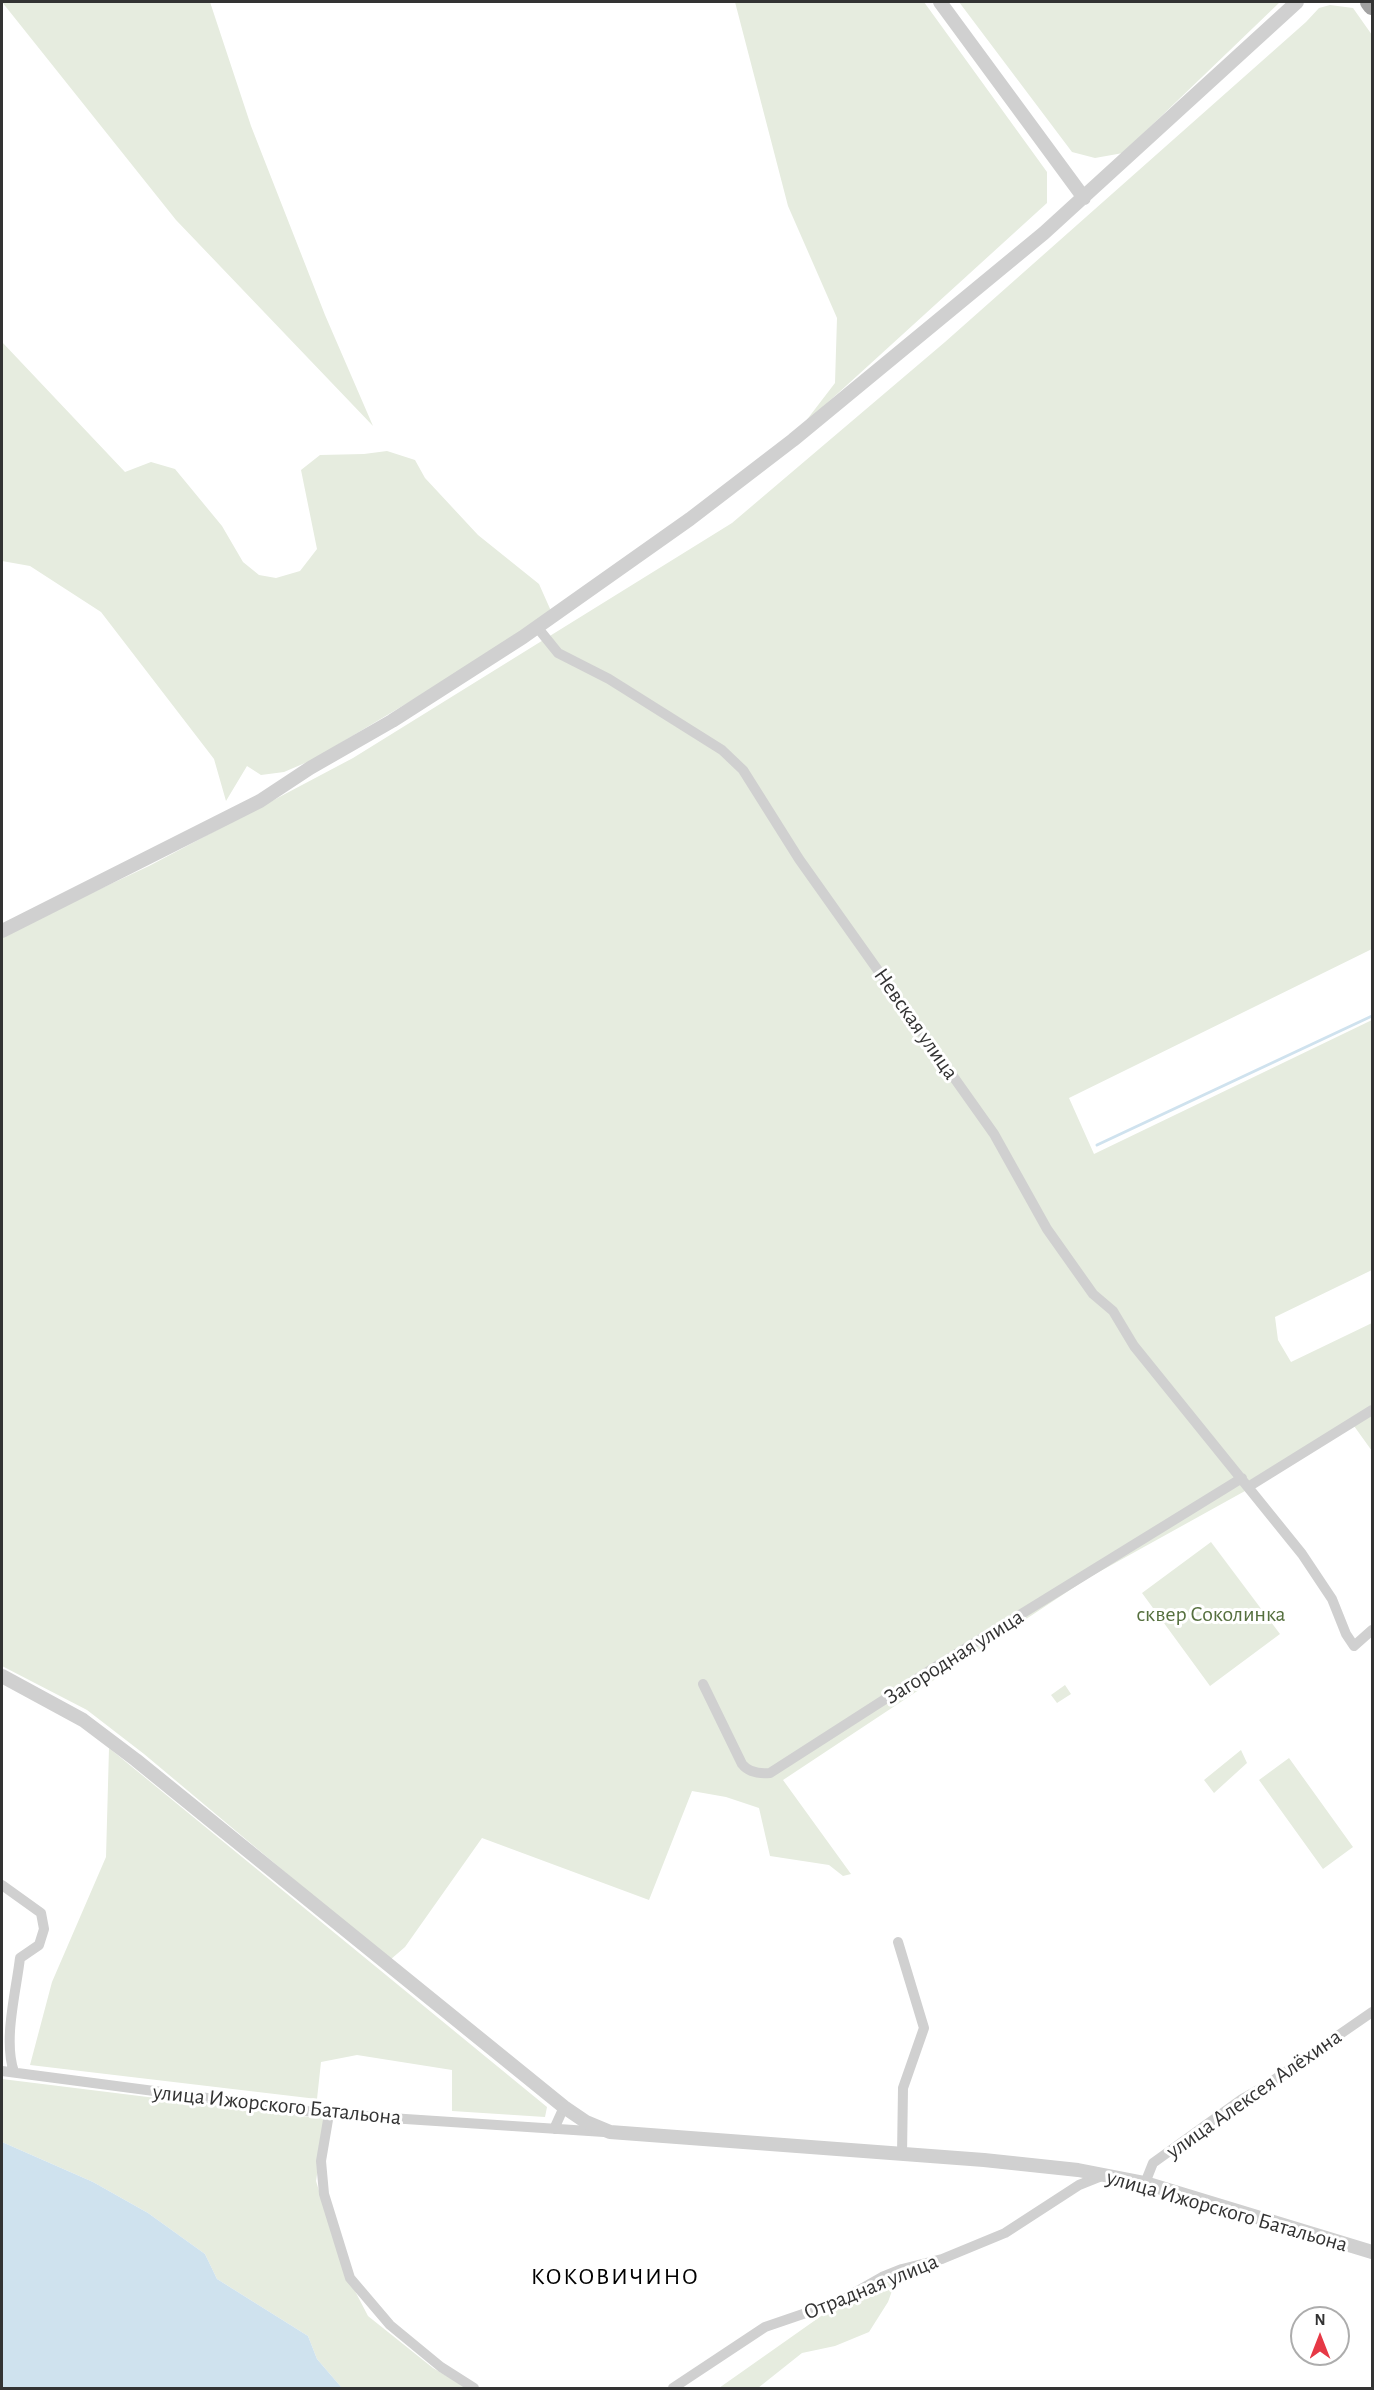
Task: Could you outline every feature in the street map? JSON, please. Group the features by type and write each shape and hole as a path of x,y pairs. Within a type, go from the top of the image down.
{"highway":[{"path":"1369,2 1372,8"}],"street":[{"path":"940,2 1084,198"},
{"path":"2,931 260,801 310,768 392,721 537,627 690,519 793,440 1084,198 1297,2"},
{"path":"1358,2 1372,8"},
{"name":"Невская улица","path":"537,627 558,653 609,679 722,750 743,770 799,859 994,1134 1047,1229 1093,1294 1113,1311 1134,1346 1323,1583 1346,1634 1354,1646 1372,1630"},
{"name":"Загородная улица","path":"703,1684 742,1764 746,1769 760,1774 770,1773 932,1669 1372,1410"},
{"path":"2,1676 83,1720 136,1760 564,2108 586,2122 610,2132"},
{"path":"2,1885 41,1913 44,1929 39,1946 20,1958 9,2059 14,2073"},
{"path":"898,1942 924,2028 903,2088 902,2155"},
{"name":"улица Алексея Алёхина","path":"1145,2183 1154,2163 1242,2099 1265,2086 1372,2012"},
{"name":"улица Ижорского Батальона","path":"2,2071 329,2115 610,2132 1020,2163 1145,2183 1372,2252"},
{"path":"554,2129 564,2108"},
{"path":"329,2115 321,2161 324,2194 350,2278 390,2325 441,2367 474,2388"},
{"name":"Отрадная улица","path":"673,2388 765,2327 838,2302 902,2269 942,2259 1005,2233 1079,2184 1104,2175"}],"green space":[{"path":"2,2 210,2 251,126 325,315 373,426 176,220"},
{"path":"735,2 924,2 1047,172 1047,203 802,426 835,383 837,318 788,206"},
{"path":"959,2 1280,2 1123,153 1095,158 1072,152"},
{"path":"1330,5 1353,8 1372,35 1372,949 1069,1098 1094,1154 1372,1020 1372,1270 1275,1317 1278,1340 1291,1362 1372,1323 1372,1451 1354,1426 1254,1486 1088,1578 783,1780 851,1874 843,1876 829,1865 770,1856 759,1808 726,1797 692,1791 649,1900 482,1838 405,1947 390,1960 144,1754 87,1710 2,1666 2,935 149,866 353,758 732,523 945,342 1319,8"},
{"path":"2,342 125,472 151,462 175,469 222,526 243,562 259,575 276,578 300,571 317,549 301,470 320,455 387,451 415,460 425,478 478,535 539,584 551,611 471,665 312,760 284,772 261,775 247,766 226,801 214,759 101,612 30,566 2,561"},
{"name":"сквер Соколинка","path":"1211,1542 1280,1634 1210,1686 1142,1593"},
{"path":"1065,1685 1071,1694 1057,1703 1051,1695"},
{"path":"109,1748 547,2107 545,2117 452,2111 452,2070 357,2055 321,2062 317,2099 30,2065 52,1982 106,1857"},
{"path":"1241,1750 1247,1763 1214,1793 1204,1780"},
{"path":"1289,1758 1353,1847 1323,1869 1259,1780"},
{"path":"2,2079 326,2119 316,2181 342,2266 368,2316 433,2368 467,2388 342,2388 317,2359 308,2336 217,2279 205,2254 148,2213 93,2182 2,2142"},
{"path":"897,2277 888,2302 869,2332 835,2346 802,2353 758,2388 719,2388 824,2314"}],"water":[{"path":"2,2142 93,2182 148,2213 205,2254 217,2279 308,2336 317,2359 342,2388 2,2388"}],"waterway":[{"path":"1097,1145 1372,1016"}],"district":[{"name":"КОКОВИЧИНО","path":"615,2277"}]}
